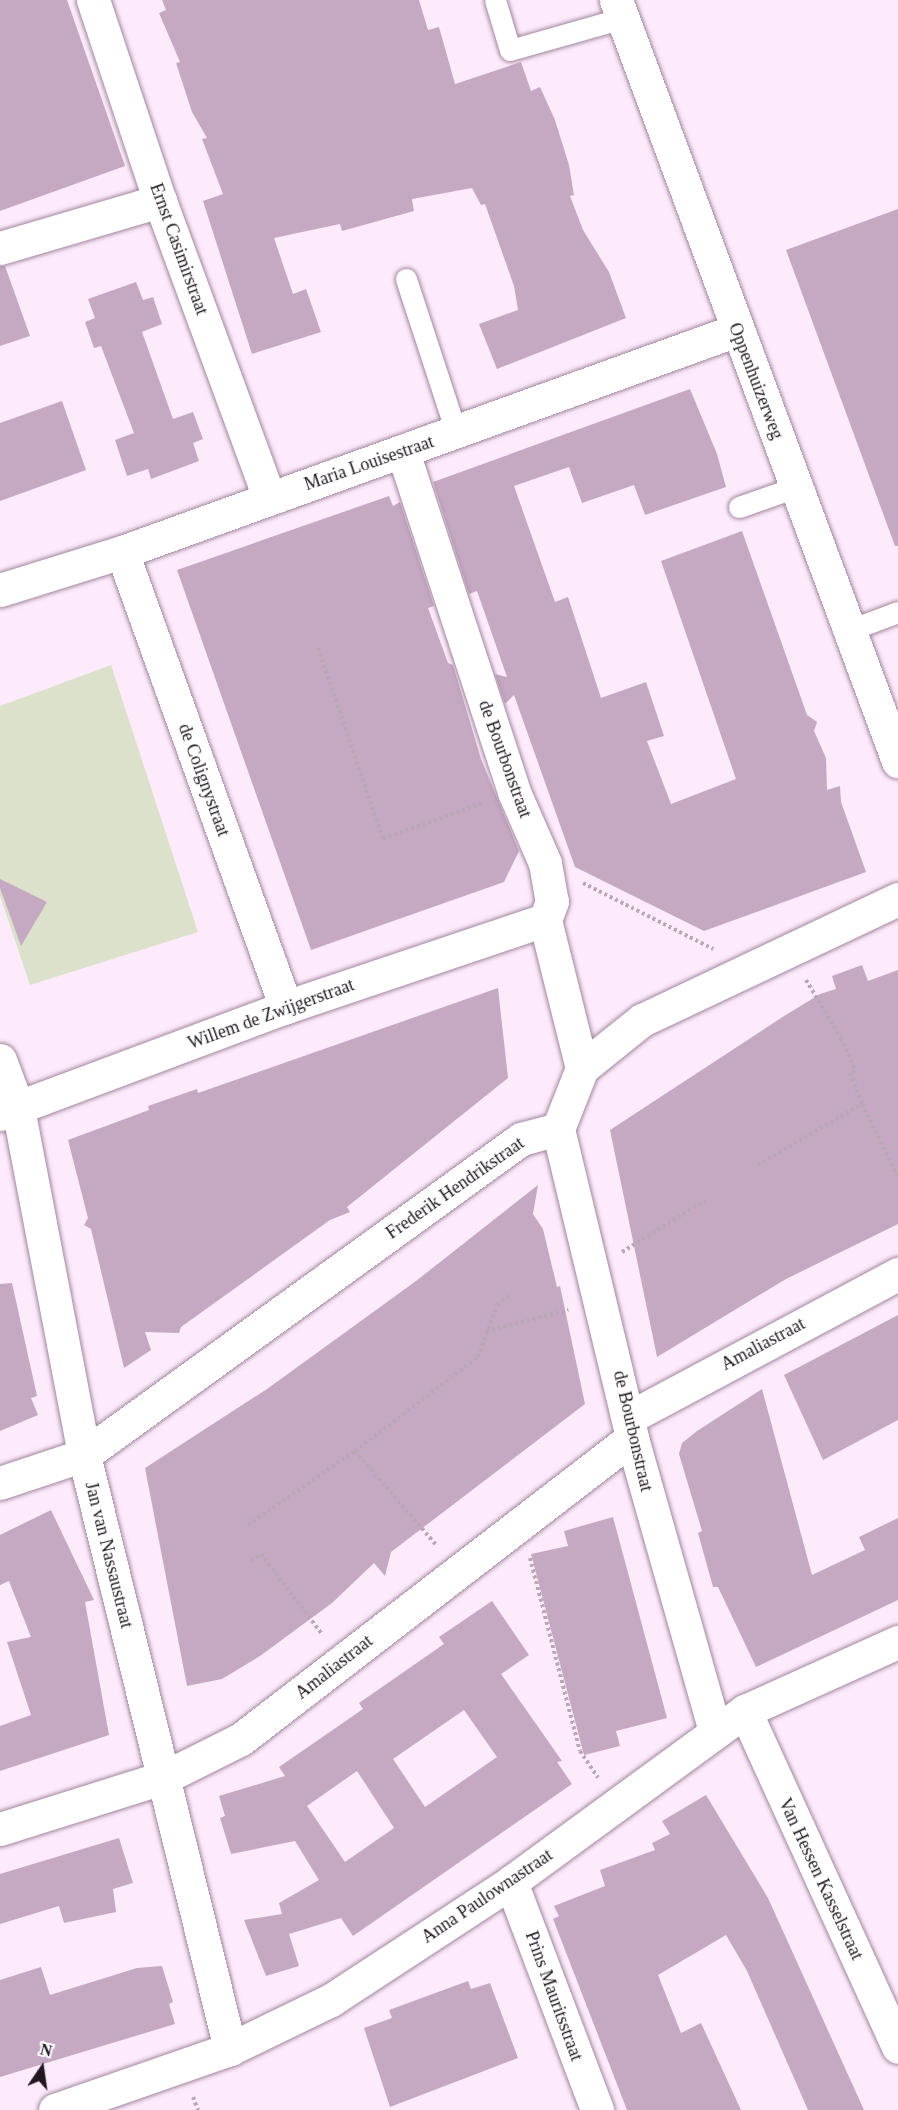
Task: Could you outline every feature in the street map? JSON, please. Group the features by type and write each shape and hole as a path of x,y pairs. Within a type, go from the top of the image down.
{"street":[{"name":"Ernst Casimirstraat","path":"93,0 160,201 269,497"},
{"name":"Oppenhuizerweg","path":"619,9 898,761"},
{"path":"0,248 160,201"},
{"name":"Maria Louisestraat","path":"0,590 122,552 269,497 403,452 737,330"},
{"name":"de Bourbonstraat","path":"403,452 514,792 545,863 552,901 544,920 582,1068"},
{"name":"de Colignystraat","path":"122,552 286,1007"},
{"path":"558,1129 582,1068 642,1020 898,899"},
{"name":"Willem de Zwijgerstraat","path":"9,1111 286,1007 544,920"},
{"name":"Jan van Nassaustraat","path":"0,1060 9,1111 84,1455 165,1777 230,2049"},
{"name":"de Bourbonstraat","path":"558,1129 631,1428 715,1731"},
{"name":"Frederik Hendrikstraat","path":"0,1482 84,1455 521,1139 558,1129"},
{"name":"Amaliastraat","path":"0,1829 165,1777 241,1739 520,1522 631,1428 898,1274"},
{"name":"Anna Paulownastraat","path":"55,2110 230,2049 330,2000 511,1882 745,1711 898,1642"},
{"name":"Van Hessen Kasselstraat","path":"745,1711 898,2047"},
{"name":"Prins Mauritsstraat","path":"511,1882 597,2110"}],"lane":[{"path":"495,0 510,50 619,9"},
{"path":"405,279 456,432"},
{"path":"739,507 796,487"},
{"path":"850,630 898,612"}],"path":[{"path":"318,648 383,838 514,792"},
{"path":"545,863 751,969"},
{"path":"789,951 841,1038 855,1070 850,1073 862,1104 898,1177"},
{"path":"758,1165 862,1104"},
{"path":"593,1270 706,1200"},
{"path":"248,1524 355,1451 478,1357 497,1305 511,1294"},
{"path":"486,1331 601,1302"},
{"path":"355,1451 440,1550"},
{"path":"520,1522 580,1751 617,1803"},
{"path":"251,1561 261,1554 328,1642"}],"green space":[{"path":"111,665 198,932 30,985 0,896 0,706"}],"building":[{"path":"0,0 67,0 125,166 0,211"},
{"path":"162,0 419,0 428,30 439,27 455,84 521,62 531,91 540,87 555,120 569,165 574,195 570,196 583,230 609,272 626,318 497,369 479,324 518,310 514,286 485,204 481,205 472,188 412,199 414,211 342,231 340,224 274,238 293,294 306,289 321,332 252,354 203,201 223,194 202,139 207,138 192,112 176,63 180,62 159,13 166,10"},
{"path":"898,209 898,546 895,546 786,250"},
{"path":"0,266 5,266 30,336 0,346"},
{"path":"136,282 143,300 153,297 162,324 142,332 173,419 193,412 203,439 193,443 199,461 151,479 148,469 127,476 115,440 134,433 101,346 94,348 85,322 95,318 88,299"},
{"path":"690,389 717,454 726,487 645,515 634,485 582,503 569,467 514,486 555,602 568,597 601,698 646,682 664,736 647,741 671,804 736,779 661,561 742,531 807,715 817,722 814,731 826,758 827,790 840,786 841,802 866,872 704,931 575,867 514,695 505,704 495,674 507,677 477,591 469,594 433,482"},
{"path":"62,401 86,470 0,501 0,423"},
{"path":"389,496 393,506 400,502 434,606 428,608 448,663 453,665 481,759 519,851 504,882 311,950 177,570"},
{"path":"0,879 47,902 21,946 0,888"},
{"path":"862,965 868,981 898,970 898,1224 786,1279 657,1357 610,1130 781,1018 820,994 836,989 832,976"},
{"path":"498,988 508,1078 347,1207 350,1212 330,1220 181,1327 179,1333 145,1332 151,1350 124,1368 91,1229 84,1225 88,1218 68,1140 149,1110 148,1106 197,1089 198,1093"},
{"path":"538,1185 533,1214 543,1229 557,1287 560,1286 585,1404 391,1552 385,1576 374,1563 332,1603 260,1656 222,1679 187,1686 145,1468 267,1389 416,1281"},
{"path":"12,1283 37,1396 31,1398 38,1415 0,1431 0,1284"},
{"path":"898,1315 898,1420 823,1460 784,1375"},
{"path":"762,1389 812,1575 865,1550 859,1537 898,1518 898,1600 756,1667 718,1587 713,1587 698,1533 702,1531 679,1454 682,1443 697,1431"},
{"path":"51,1510 94,1600 85,1602 109,1735 0,1771 0,1726 31,1715 7,1642 31,1637 9,1581 0,1585 0,1535"},
{"path":"613,1517 667,1718 616,1731 620,1746 584,1755 531,1554 568,1546 564,1531"},
{"path":"492,1601 529,1655 501,1674 562,1761 557,1762 572,1784 353,1936 341,1918 289,1934 299,1966 266,1976 244,1920 282,1914 279,1903 319,1880 295,1841 231,1854 220,1818 225,1816 219,1796 285,1776 279,1767 363,1709 359,1703 444,1644 439,1637","holes":["464,1710 497,1757 425,1807 393,1759","357,1771 394,1828 345,1862 307,1806"]},
{"path":"706,1795 768,1898 864,2110 808,2110 747,1971 726,1935 658,1975 681,2033 701,2023 741,2110 627,2110 553,1919 559,1916 554,1906 605,1886 600,1870 655,1850 652,1843 670,1834 662,1821"},
{"path":"119,1838 133,1883 113,1889 116,1912 64,1923 59,1906 0,1924 0,1874"},
{"path":"162,1966 173,2002 169,2004 175,2024 0,2077 0,1980 41,1967 50,1995 137,1968"},
{"path":"468,1981 471,1989 490,1983 518,2058 390,2107 364,2028 392,2018 389,2010"}]}
